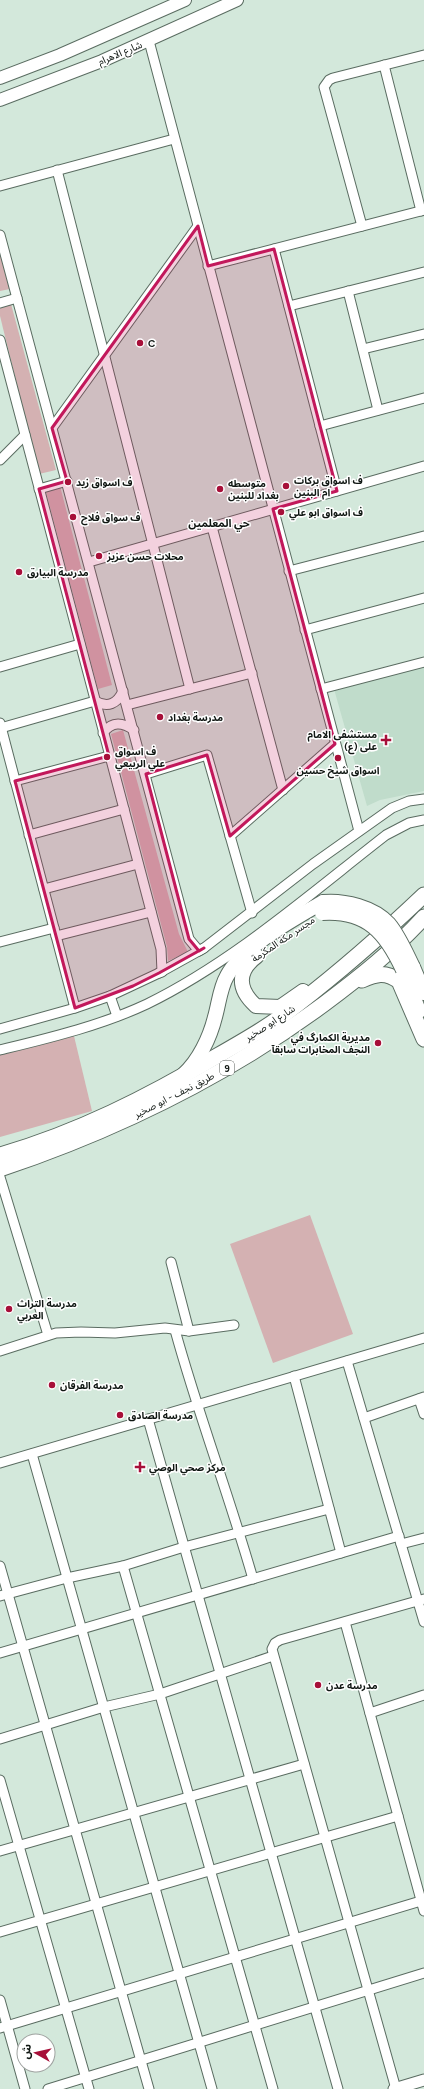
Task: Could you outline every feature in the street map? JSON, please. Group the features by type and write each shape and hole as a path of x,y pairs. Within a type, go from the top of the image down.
{"highway":[{"name":"شارع ابو صخير","path":"0,1155 52,1138 94,1121 177,1080 269,1025 298,1004 385,932 424,895"},
{"name":"طريق نجف - ابو صخير","path":"0,1169 62,1148 154,1106 240,1060 299,1022 335,996 384,957 424,917"},
{"path":"335,996 373,975 381,973 390,975 399,981 404,990 424,1039"}],"main road":[{"path":"0,78 60,55 185,0"},
{"name":"شارع الاهرام","path":"0,100 52,81 149,41 237,0"},
{"name":"مجسر مكة المكرمة","path":"323,908 248,963 243,971 241,983 243,991 256,1006 280,1007 320,979 341,968"},
{"name":"مجسر مكة المكرمة","path":"323,908 333,912 354,916 374,926 408,969 424,993"},
{"name":"مجسر مكة المكرمة","path":"177,1080 188,1070 207,1038 216,1015 222,987 233,967 264,940 323,908"},
{"name":"مجسر مكة المكرمة","path":"408,969 424,1023"}],"street":[{"path":"149,41 359,831"},
{"path":"362,226 324,87 329,80 333,78 424,54"},
{"path":"208,266 422,211 384,65"},
{"path":"0,186 174,139"},
{"path":"57,170 190,689"},
{"path":"52,428 198,226"},
{"path":"0,235 190,939 199,951 252,913 313,864 396,806 409,801 424,799"},
{"path":"274,249 337,491"},
{"path":"289,306 424,272"},
{"path":"348,291 378,410"},
{"path":"0,303 17,298"},
{"path":"363,349 424,334"},
{"path":"0,340 151,912 162,957 162,972 159,973"},
{"path":"320,426 424,398"},
{"path":"0,460 25,435"},
{"path":"88,562 424,466"},
{"path":"39,489 67,481"},
{"path":"212,527 283,790"},
{"path":"289,571 424,536"},
{"path":"305,630 424,598"},
{"path":"0,667 80,644"},
{"path":"321,689 424,662"},
{"path":"127,705 252,672"},
{"path":"75,1008 1,726 95,701 106,705 112,704 117,702 124,691"},
{"path":"103,733 111,725 117,723 123,724 134,730"},
{"path":"230,836 335,744"},
{"path":"146,774 207,755 252,913"},
{"path":"15,781 109,756"},
{"path":"29,835 124,809"},
{"path":"0,1050 90,1026 159,998 208,969 386,835 409,823 424,820"},
{"path":"44,889 138,864"},
{"path":"0,942 151,912"},
{"path":"0,1029 75,1008 110,996 159,973 204,948"},
{"path":"110,996 117,1016"},
{"path":"0,1177 48,1335"},
{"path":"171,1262 188,1331"},
{"path":"0,1351 48,1335 81,1332 115,1333 159,1328 188,1331 234,1325"},
{"path":"175,1330 197,1405 253,1579"},
{"path":"0,1463 424,1338"},
{"path":"347,1361 400,1540 421,1600 424,1622"},
{"path":"294,1376 341,1553"},
{"path":"364,1418 421,1398 424,1414"},
{"path":"148,1419 338,2089"},
{"path":"32,1454 212,2089"},
{"path":"4,1595 67,1578 123,1566 184,1547 329,1509"},
{"path":"0,1653 341,1553 400,1540 424,1538"},
{"path":"0,1566 4,1595 23,1646 149,2089"},
{"path":"123,1566 273,2089"},
{"path":"421,1600 280,1640 272,1649 395,2089 424,2080"},
{"path":"345,1622 423,1901 424,1911"},
{"path":"0,1739 104,1708 160,1694 220,1672 273,1656"},
{"path":"370,1713 424,1695"},
{"path":"0,1851 304,1764"},
{"path":"0,1780 88,2089"},
{"path":"0,1932 398,1816"},
{"path":"4,2027 423,1901"},
{"path":"48,2089 424,1973"},
{"path":"0,2000 4,2027 25,2089"}],"highlighted area":[{"path":"198,226 208,266 274,249 337,491 273,509 335,744 230,836 207,755 146,774 189,939 199,951 133,986 75,1008 15,781 109,756 39,489 67,481 52,428"}],"shaded area":[{"path":"0,254 10,289 0,291"},
{"path":"11,304 56,470 39,474 0,316 0,307"},
{"path":"60,486 112,685 98,689 46,492"},
{"name":"مستشفی الامام علی (ع)","path":"424,665 424,791 380,800 367,806 334,689"},
{"path":"123,730 179,934 188,952 168,961 167,947 111,734"},
{"path":"74,1036 92,1111 0,1137 0,1055"},
{"path":"310,1215 353,1334 273,1363 230,1244"}],"place":[{"name":"C","path":"140,343"},
{"name":"ف اسواق زيد","path":"68,482"},
{"name":"ف اسواق بركات ام البنين","path":"286,486"},
{"name":"متوسطه بغداد للبنين","path":"220,489"},
{"name":"ف اسواق ابو علي","path":"281,512"},
{"name":"ف سواق فلاح","path":"73,517"},
{"name":"محلات حسن عزيز","path":"99,556"},
{"name":"مدرسة البيارق","path":"19,572"},
{"name":"مدرسة بغداد","path":"160,717"},
{"name":"مستشفی الامام علی (ع)","path":"386,740"},
{"name":"ف اسواق علي الربيعي","path":"107,757"},
{"name":"اسواق شيخ حسين","path":"338,758"},
{"name":"مديرية الكمارگ في النجف المخابرات سابقآ","path":"378,1043"},
{"name":"مدرسة التراث العربي","path":"9,1309"},
{"name":"مدرسة الفرقان","path":"52,1385"},
{"name":"مدرسة الصادق","path":"120,1415"},
{"name":"مركز صحي الوصي","path":"140,1467"},
{"name":"مدرسة عدن","path":"318,1685"}],"district":[{"name":"حي المعلمين","path":"219,523"}]}
